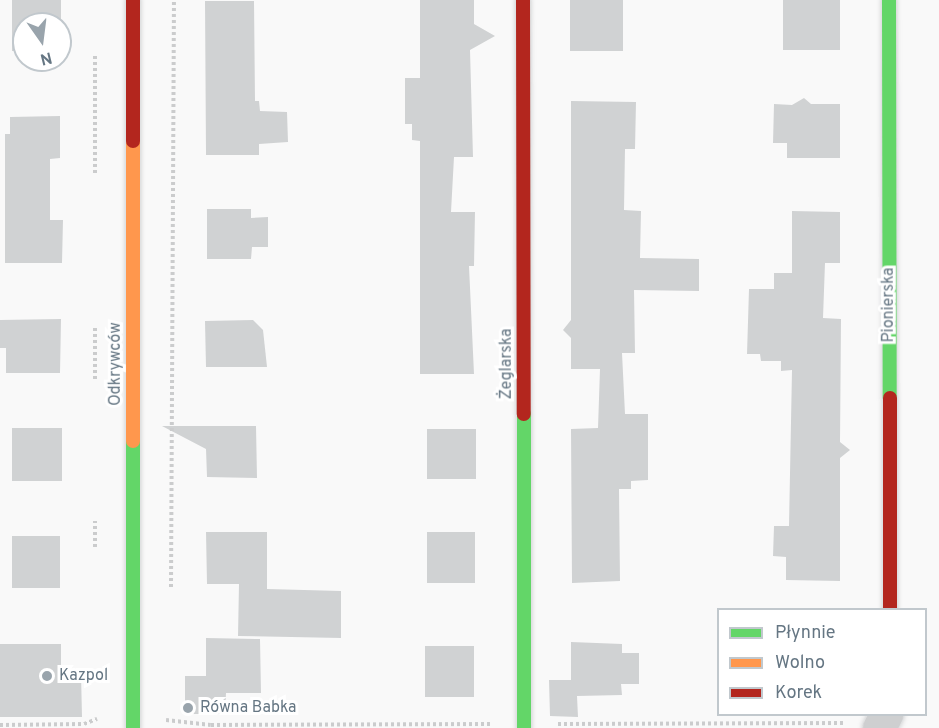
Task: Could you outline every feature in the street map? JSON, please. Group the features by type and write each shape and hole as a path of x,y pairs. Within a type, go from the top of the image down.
{"street":[{"name":"Odkrywców","path":"133,0 133,728"},
{"name":"Żeglarska","path":"523,0 524,728"},
{"name":"Pionierska","path":"889,0 890,608"}],"path":[{"path":"171,589 174,0"},
{"path":"169,710 169,723"},
{"path":"0,725 84,724 102,717"},
{"path":"160,718 169,723 212,725 499,724"},
{"path":"551,722 589,725 874,722"}],"building":[{"path":"12,0 61,0 61,12 12,12"},
{"path":"420,0 474,0 474,24 495,36 470,50 473,157 454,157 451,212 475,212 474,266 469,266 474,374 420,374 420,141 412,140 412,124 405,124 405,78 420,78"},
{"path":"570,0 623,0 623,51 570,51"},
{"path":"783,0 840,0 840,50 783,50"},
{"path":"205,1 254,1 255,101 259,101 260,111 287,112 288,142 259,144 259,155 206,155"},
{"path":"804,98 811,104 840,104 840,158 787,158 787,143 773,143 774,104 792,105"},
{"path":"571,101 636,102 635,149 625,149 624,210 641,211 640,258 699,259 699,291 634,290 635,353 622,353 625,414 648,414 648,480 631,481 631,489 619,489 620,581 572,583 571,429 598,428 600,369 571,369 571,338 563,330 571,320"},
{"path":"60,116 60,158 50,159 50,220 63,220 62,263 5,263 5,134 10,134 10,117"},
{"path":"207,209 251,209 251,218 268,217 268,247 252,247 251,259 207,259"},
{"path":"792,211 840,212 840,263 825,263 823,318 841,319 840,442 850,450 840,458 840,581 786,580 786,557 773,556 774,526 789,526 792,370 781,371 781,361 761,361 760,354 747,354 749,289 774,289 774,273 792,273"},
{"path":"61,319 60,373 6,373 6,348 0,348 0,320"},
{"path":"253,320 263,330 267,367 206,367 205,321"},
{"path":"162,426 256,426 257,478 207,477 206,449"},
{"path":"12,428 62,428 62,481 12,481"},
{"path":"427,429 476,429 476,479 427,479"},
{"path":"206,532 267,532 267,589 341,591 341,638 238,636 239,584 207,584"},
{"path":"427,532 475,532 475,583 427,583"},
{"path":"12,536 60,536 60,588 12,588"},
{"path":"206,638 260,639 261,693 226,693 225,714 185,714 185,676 206,676"},
{"path":"571,642 622,644 622,653 639,653 639,684 621,684 622,695 577,696 578,717 550,716 549,680 571,680"},
{"path":"0,644 61,644 61,673 81,673 82,717 0,717"},
{"path":"425,646 474,646 474,697 425,697"}],"traffic: fast":[{"path":"889,0 890,398"},
{"path":"524,414 524,728"},
{"path":"133,441 133,728"}],"traffic: slow":[{"path":"133,141 133,441"}],"traffic: jam":[{"path":"133,0 133,141"},
{"path":"523,0 524,414"},
{"path":"890,398 890,608"}],"place":[{"name":"Kazpol","path":"47,676"},
{"name":"Równa Babka","path":"188,708"}]}
